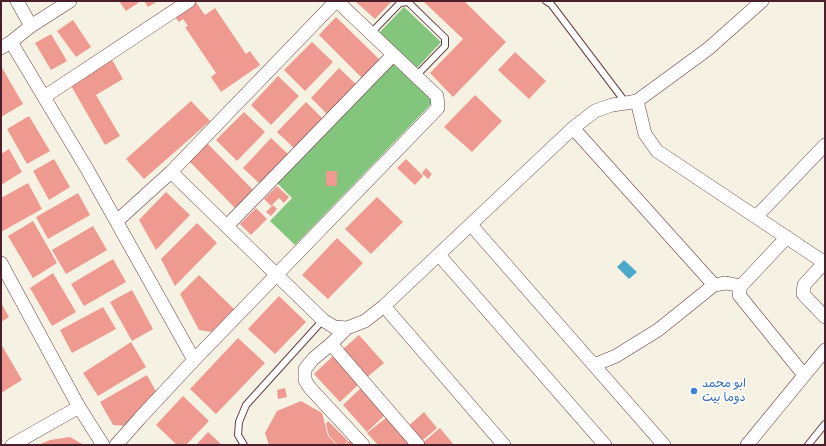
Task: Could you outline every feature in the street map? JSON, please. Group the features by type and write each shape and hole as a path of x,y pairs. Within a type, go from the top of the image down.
{"street":[{"path":"17,1 31,26"},
{"path":"70,1 31,26 6,45 44,97 87,169 194,360"},
{"path":"44,97 189,1"},
{"path":"116,445 194,360 438,108 437,96 336,1 171,172 117,221"},
{"path":"171,172 323,320 334,327 348,328 365,322 384,306 573,128 595,111 612,104 632,102 708,49 762,1"},
{"path":"226,226 393,55"},
{"path":"632,102 646,134 657,151 825,262 804,285 803,294 825,317"},
{"path":"573,128 714,285"},
{"path":"756,217 825,145"},
{"path":"471,225 664,445"},
{"path":"787,237 741,286 739,295 804,375"},
{"path":"439,255 605,445"},
{"path":"1,263 79,407 103,445"},
{"path":"594,365 616,356 658,330 714,285 726,283 741,286"},
{"path":"384,306 504,445"},
{"path":"348,328 313,359 305,370 305,380 310,388 363,445"},
{"path":"331,344 418,445"},
{"path":"747,445 825,350"},
{"path":"12,445 79,407"}],"lane":[{"path":"546,1 551,4 632,102"},
{"path":"371,33 400,2 408,2 445,38 445,46 416,76"},
{"path":"244,445 238,435 239,422 246,406 323,320"},
{"path":"808,445 825,424"}],"green space":[{"path":"404,7 441,42 417,68 379,33"},
{"path":"393,62 434,101 295,245 270,221 292,198 276,182"}],"water":[{"path":"624,260 637,272 629,279 617,267"}],"building":[{"path":"119,1 141,1 126,11"},
{"path":"144,1 158,1 148,7"},
{"path":"195,1 205,15 215,8 246,54 250,51 260,65 221,92 211,77 216,73 185,27 188,26 183,19 179,22 172,13"},
{"path":"355,1 392,1 375,19"},
{"path":"423,1 464,1 506,42 453,97 430,73 463,39"},
{"path":"336,17 381,61 363,79 319,35"},
{"path":"73,20 91,47 76,57 57,31"},
{"path":"51,34 67,61 51,70 35,43"},
{"path":"312,42 333,62 305,91 284,70"},
{"path":"515,52 546,81 529,99 498,70"},
{"path":"111,58 123,79 96,95 120,136 105,145 69,82"},
{"path":"1,66 23,104 1,117"},
{"path":"339,68 357,85 328,115 311,98"},
{"path":"278,76 299,96 271,125 251,105"},
{"path":"475,95 502,121 472,152 444,127"},
{"path":"191,101 210,121 144,179 126,159"},
{"path":"306,102 323,119 295,149 277,132"},
{"path":"244,112 265,132 237,161 216,140"},
{"path":"29,116 50,151 27,164 7,129"},
{"path":"271,138 289,155 261,185 243,168"},
{"path":"207,143 254,191 236,209 189,161"},
{"path":"9,149 22,172 1,185 1,154"},
{"path":"54,159 70,187 49,200 33,171"},
{"path":"406,159 423,176 415,185 397,168"},
{"path":"426,168 432,174 428,179 422,173"},
{"path":"326,171 337,171 337,186 326,186"},
{"path":"28,183 42,209 1,232 1,198"},
{"path":"277,186 289,197 284,203 279,198 271,206 264,199"},
{"path":"166,192 190,215 156,250 139,220"},
{"path":"78,193 90,215 48,239 36,217"},
{"path":"377,197 403,222 371,254 345,229"},
{"path":"273,205 277,209 271,216 266,212"},
{"path":"256,208 267,219 251,235 240,224"},
{"path":"33,221 57,263 33,278 8,236"},
{"path":"197,223 217,243 175,286 161,259"},
{"path":"93,226 107,250 66,274 52,250"},
{"path":"337,238 363,263 328,299 302,275"},
{"path":"113,259 126,282 84,306 71,284"},
{"path":"53,273 76,312 52,326 30,288"},
{"path":"199,275 234,309 212,332 199,330 180,294"},
{"path":"132,290 153,329 132,341 110,302"},
{"path":"279,296 306,322 275,354 248,329"},
{"path":"1,303 9,317 1,322"},
{"path":"103,307 116,329 72,353 60,330"},
{"path":"359,335 384,363 366,378 342,350"},
{"path":"238,338 265,363 216,414 190,389"},
{"path":"131,342 146,367 98,396 83,373"},
{"path":"1,344 22,380 1,393"},
{"path":"333,356 359,384 340,402 314,374"},
{"path":"147,375 158,395 128,426 113,425 100,402"},
{"path":"285,388 287,397 278,399 277,390"},
{"path":"361,388 385,415 367,432 343,405"},
{"path":"183,396 209,421 186,445 177,445 156,425"},
{"path":"301,401 322,413 328,436 337,445 269,445 265,433 277,411"},
{"path":"424,412 437,428 418,444 405,429"},
{"path":"387,417 410,445 378,445 367,433"},
{"path":"328,421 348,441 344,445 338,445 329,436 326,424"},
{"path":"440,428 454,445 420,445"},
{"path":"208,432 222,445 196,445"},
{"path":"70,437 84,445 38,445 50,440"},
{"path":"350,441 354,445 345,445 348,442"}],"place":[{"name":"ابو محمد دوما بيت","path":"694,391"}]}
